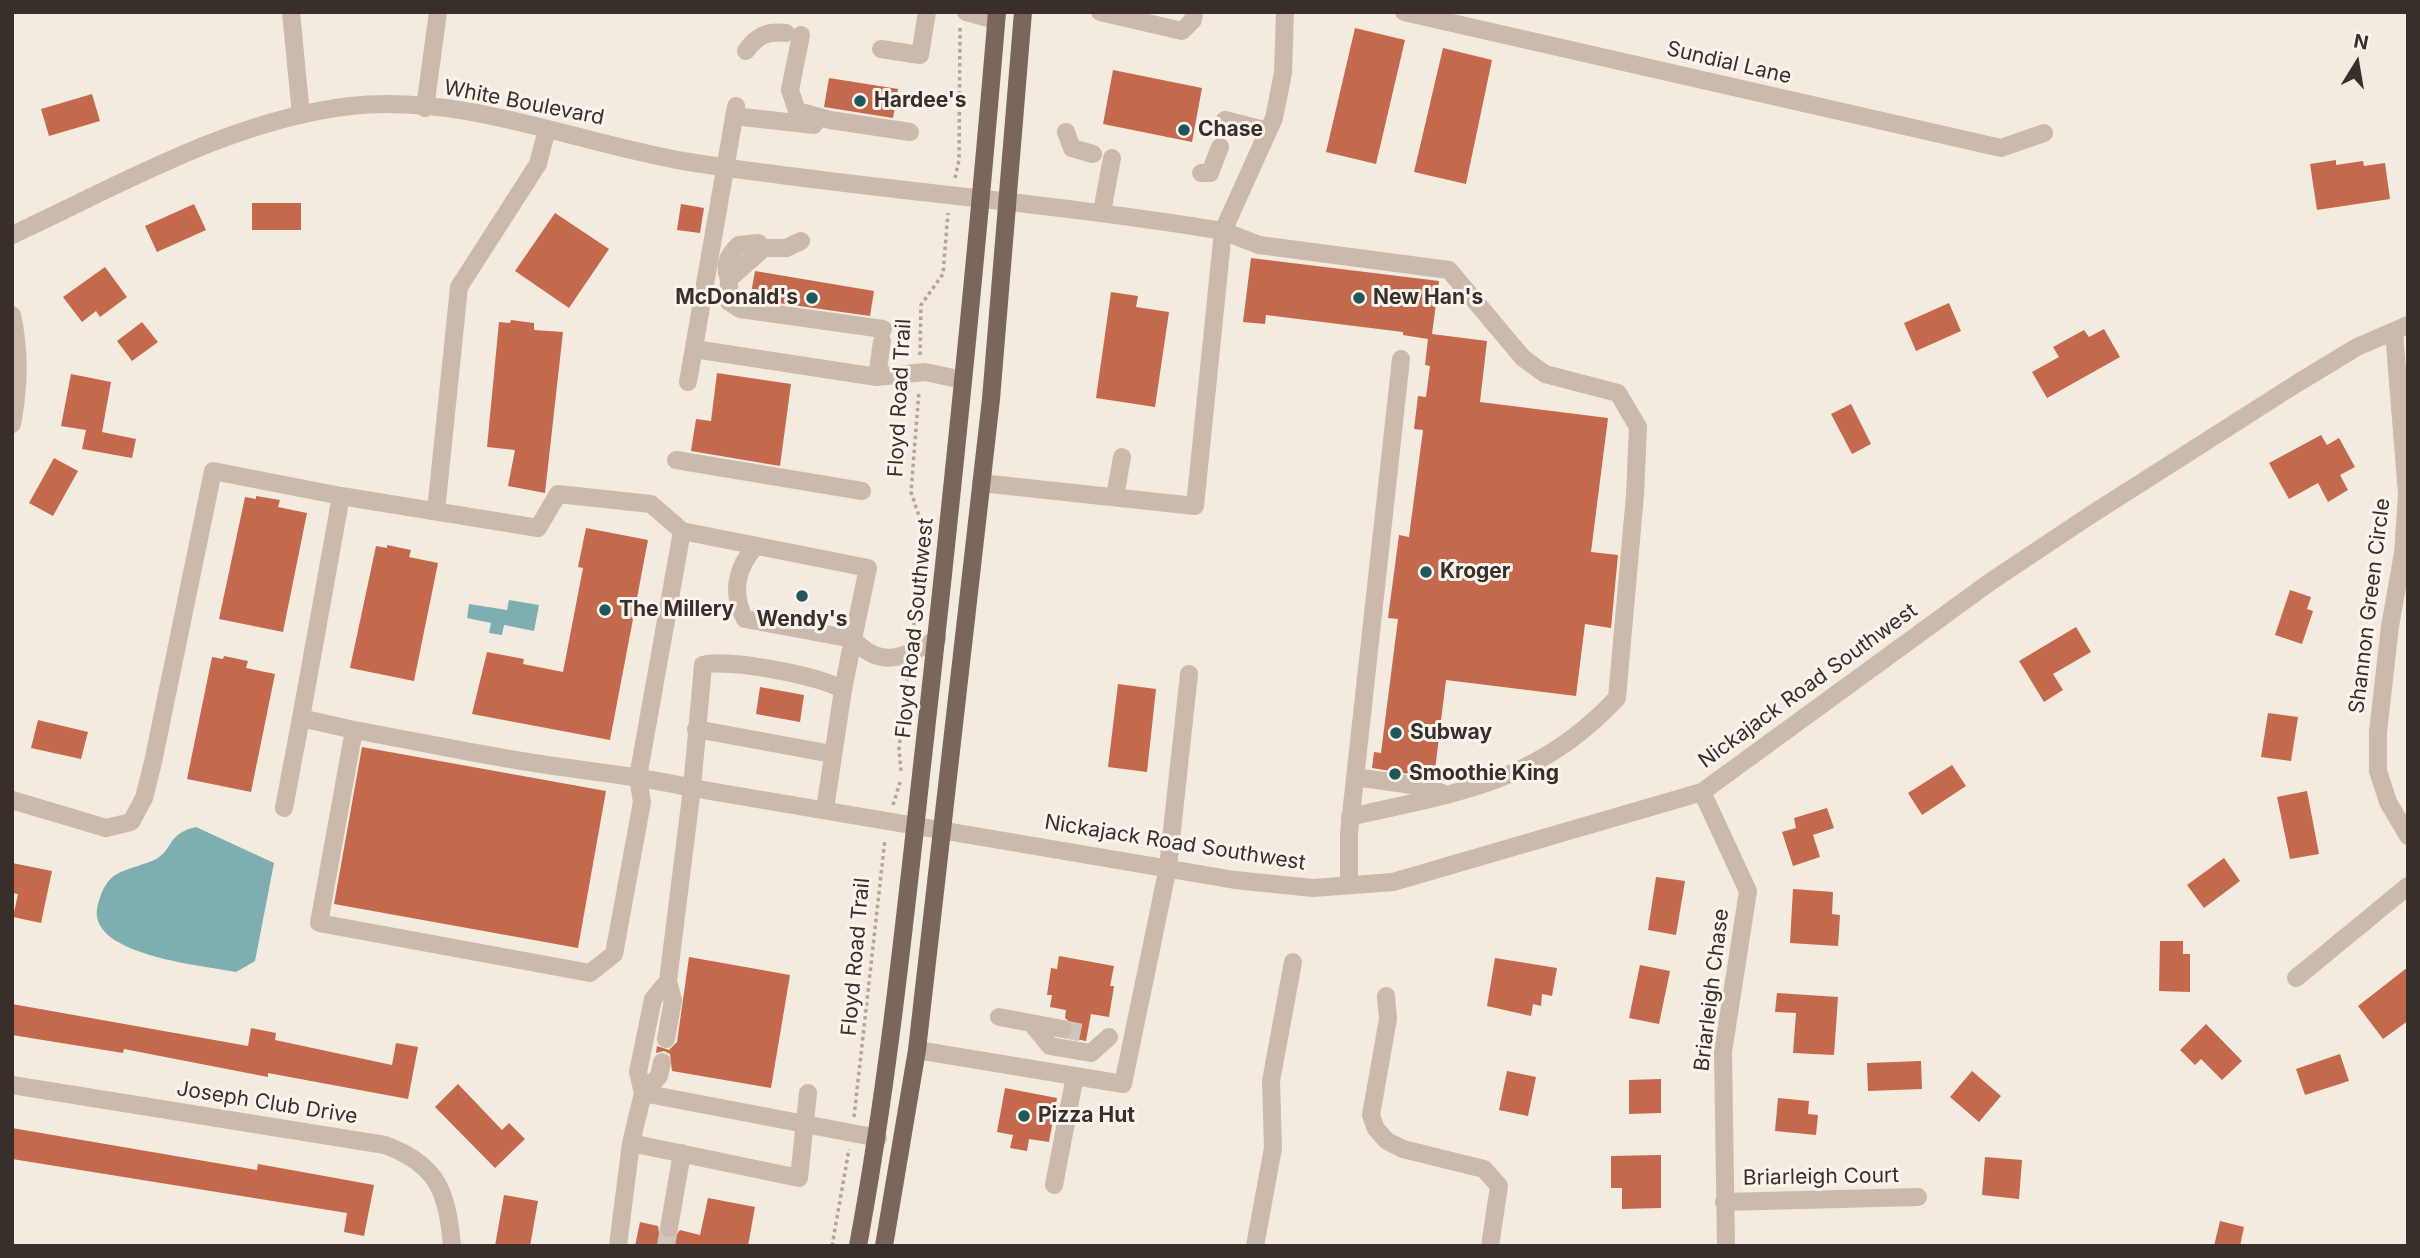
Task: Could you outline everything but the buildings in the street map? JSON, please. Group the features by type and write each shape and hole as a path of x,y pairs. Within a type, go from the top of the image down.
{"main road":[{"path":"884,1246 917,1050 942,830 981,483 1023,12"},
{"name":"Floyd Road Southwest","path":"858,1246 877,1138 937,639 981,199 996,16"}],"street":[{"path":"291,12 301,115"},
{"path":"425,108 438,12"},
{"path":"881,49 920,55 927,12"},
{"path":"1100,12 1182,31 1193,20 1194,12"},
{"path":"981,483 1195,506 1223,231 1268,131 1283,73 1285,12"},
{"name":"Sundial Lane","path":"1404,12 2001,148 2044,133"},
{"path":"963,18 996,16"},
{"path":"746,51 754,39 764,34 793,34"},
{"path":"776,119 793,34"},
{"path":"688,382 735,111 776,119 910,136 797,111 790,90 793,34"},
{"name":"White Boulevard","path":"12,235 179,157 282,118 351,106 425,108 487,115 693,162 1006,203 1102,212 1223,231 1259,245 1449,270 1523,358 1545,374 1618,393 1638,427 1635,495 1617,698 1597,719 1535,765 1480,787 1350,817"},
{"path":"1225,120 1268,131"},
{"path":"436,511 459,287 538,164 547,129"},
{"path":"1066,132 1072,148 1093,154"},
{"path":"1201,173 1210,173 1215,166 1220,147"},
{"path":"1102,212 1112,158"},
{"path":"801,242 786,248 764,248 758,243 739,244 726,265 729,302 740,309 883,335 877,377"},
{"path":"12,315 16,334 18,395 12,424"},
{"name":"Nickajack Road Southwest","path":"301,718 553,766 638,777 1235,880 1313,888 1393,882 1702,792 1979,589 2089,516 2296,383 2357,347 2401,329"},
{"name":"Shannon Green Circle","path":"2401,329 2407,494 2403,553 2390,626 2378,732 2378,771 2388,802 2408,836"},
{"path":"694,349 877,377 920,373 963,380"},
{"path":"1349,885 1350,817 1401,359"},
{"path":"1115,498 1122,457"},
{"path":"676,460 862,491"},
{"path":"12,800 106,828 131,822 144,798 213,471 341,496 538,528 558,494 652,505 682,531 868,568 843,690 825,809"},
{"path":"284,808 341,496"},
{"path":"354,730 319,923 590,973 614,954 642,802 638,777 682,531"},
{"path":"756,546 742,561 735,601 745,619 853,639 866,653 898,658 937,639"},
{"path":"666,1039 673,1000 668,981 678,919 703,665 711,663 802,676 834,683 843,690"},
{"path":"917,1050 1123,1084 1168,867 1189,674"},
{"path":"696,729 832,754"},
{"path":"1355,777 1426,787 1447,795"},
{"name":"Briarleigh Chase","path":"1702,792 1748,891 1723,1052 1726,1246"},
{"path":"2296,978 2408,886"},
{"path":"1255,1246 1273,1148 1271,1082 1293,962"},
{"path":"618,1246 632,1143 643,1093 638,1072 653,999 668,981"},
{"path":"1386,996 1388,1019 1371,1115 1376,1129 1387,1141 1402,1149 1485,1169 1499,1186 1490,1246"},
{"path":"999,1017 1063,1029"},
{"path":"1031,1024 1049,1046 1091,1054 1109,1037"},
{"path":"1088,1034 1132,1040"},
{"path":"643,1093 659,1076 662,1062"},
{"path":"1054,1185 1075,1076"},
{"name":"Joseph Club Drive","path":"12,1085 385,1145 408,1154 433,1175 442,1189 449,1213 452,1246"},
{"path":"643,1093 877,1138"},
{"path":"632,1143 799,1178 808,1093"},
{"path":"669,1228 682,1153"},
{"name":"Briarleigh Court","path":"1724,1202 1918,1197"}],"path":[{"name":"Floyd Road Trail","path":"832,1246 852,1133 880,865 888,820 902,776 899,749 925,534 911,492 920,373 921,305 943,274 951,194 959,160 963,18"}],"water":[{"path":"509,600 539,605 534,631 504,625 502,635 489,633 491,623 467,618 469,604 507,610"},
{"path":"196,827 274,863 255,961 236,972 173,961 126,946 108,935 98,921 98,904 111,878 159,857 174,838"}],"tunnel":[{"path":"1063,1029 1088,1034"},
{"path":"666,1246 669,1228"}],"place":[{"name":"Hardee's","path":"860,101"},
{"name":"Chase","path":"1184,130"},
{"name":"McDonald's","path":"812,298"},
{"name":"New Han's","path":"1359,298"},
{"name":"Kroger","path":"1426,572"},
{"name":"Wendy's","path":"802,596"},
{"name":"The Millery","path":"605,610"},
{"name":"Subway","path":"1396,733"},
{"name":"Smoothie King","path":"1395,774"},
{"name":"Pizza Hut","path":"1024,1116"}]}
